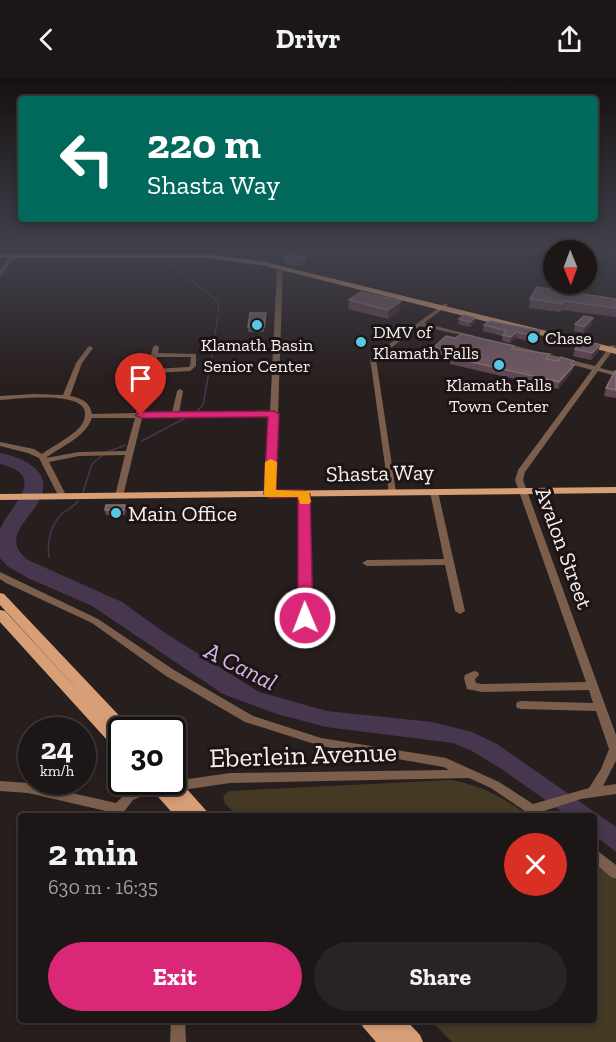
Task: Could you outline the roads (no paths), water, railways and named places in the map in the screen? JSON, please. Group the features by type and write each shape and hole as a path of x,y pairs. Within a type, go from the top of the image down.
{"main road":[{"path":"384,293 614,348"},
{"name":"Shasta Way","path":"0,497 616,490"},
{"path":"0,597 112,717"},
{"path":"0,614 108,732"},
{"path":"172,795 183,813"},
{"path":"178,795 199,813"},
{"path":"373,1023 390,1042"},
{"path":"395,1023 413,1042"}],"street":[{"path":"270,494 279,293"},
{"path":"392,492 373,358 443,307"},
{"path":"420,324 480,339"},
{"path":"491,341 616,374"},
{"path":"66,397 78,363 90,348"},
{"name":"Avalon Street","path":"614,348 521,472 519,480 616,750"},
{"path":"119,496 141,415 155,351 194,355 193,366 190,369 151,371"},
{"path":"175,414 180,391"},
{"path":"0,398 66,397 82,400 88,406 89,416 85,426 43,459"},
{"path":"89,416 274,414"},
{"path":"0,444 31,451 43,459 63,497"},
{"path":"43,459 79,454 129,453"},
{"path":"434,492 460,611"},
{"path":"304,494 305,618"},
{"path":"367,563 450,562"},
{"path":"0,575 95,621 170,673 249,719 321,742 446,763 474,774 540,810 587,793 616,789"},
{"path":"474,675 469,678 471,686 482,688 593,686"},
{"path":"521,705 600,707"},
{"path":"587,793 606,771 616,750"},
{"name":"Eberlein Avenue","path":"186,782 230,778 474,774"},
{"name":"Eberlein Avenue","path":"0,786 28,788 118,812 133,795"},
{"path":"597,857 616,873"},
{"path":"178,1023 178,1042"}],"waterway":[{"path":"207,293 219,302 218,312"},
{"path":"215,334 218,317"},
{"path":"197,411 203,405 215,339"},
{"path":"142,441 185,418"},
{"path":"107,452 126,445"},
{"path":"83,492 92,464 103,455"},
{"path":"49,557 48,546 54,525 62,514 78,501"}],"place":[{"name":"Klamath Basin Senior Center","path":"257,325"},
{"name":"Chase","path":"533,338"},
{"name":"DMV of Klamath Falls","path":"361,342"},
{"name":"Klamath Falls Town Center","path":"499,365"},
{"name":"Main Office","path":"116,513"}],"water label":[{"name":"A Canal","path":"241,666"}]}
